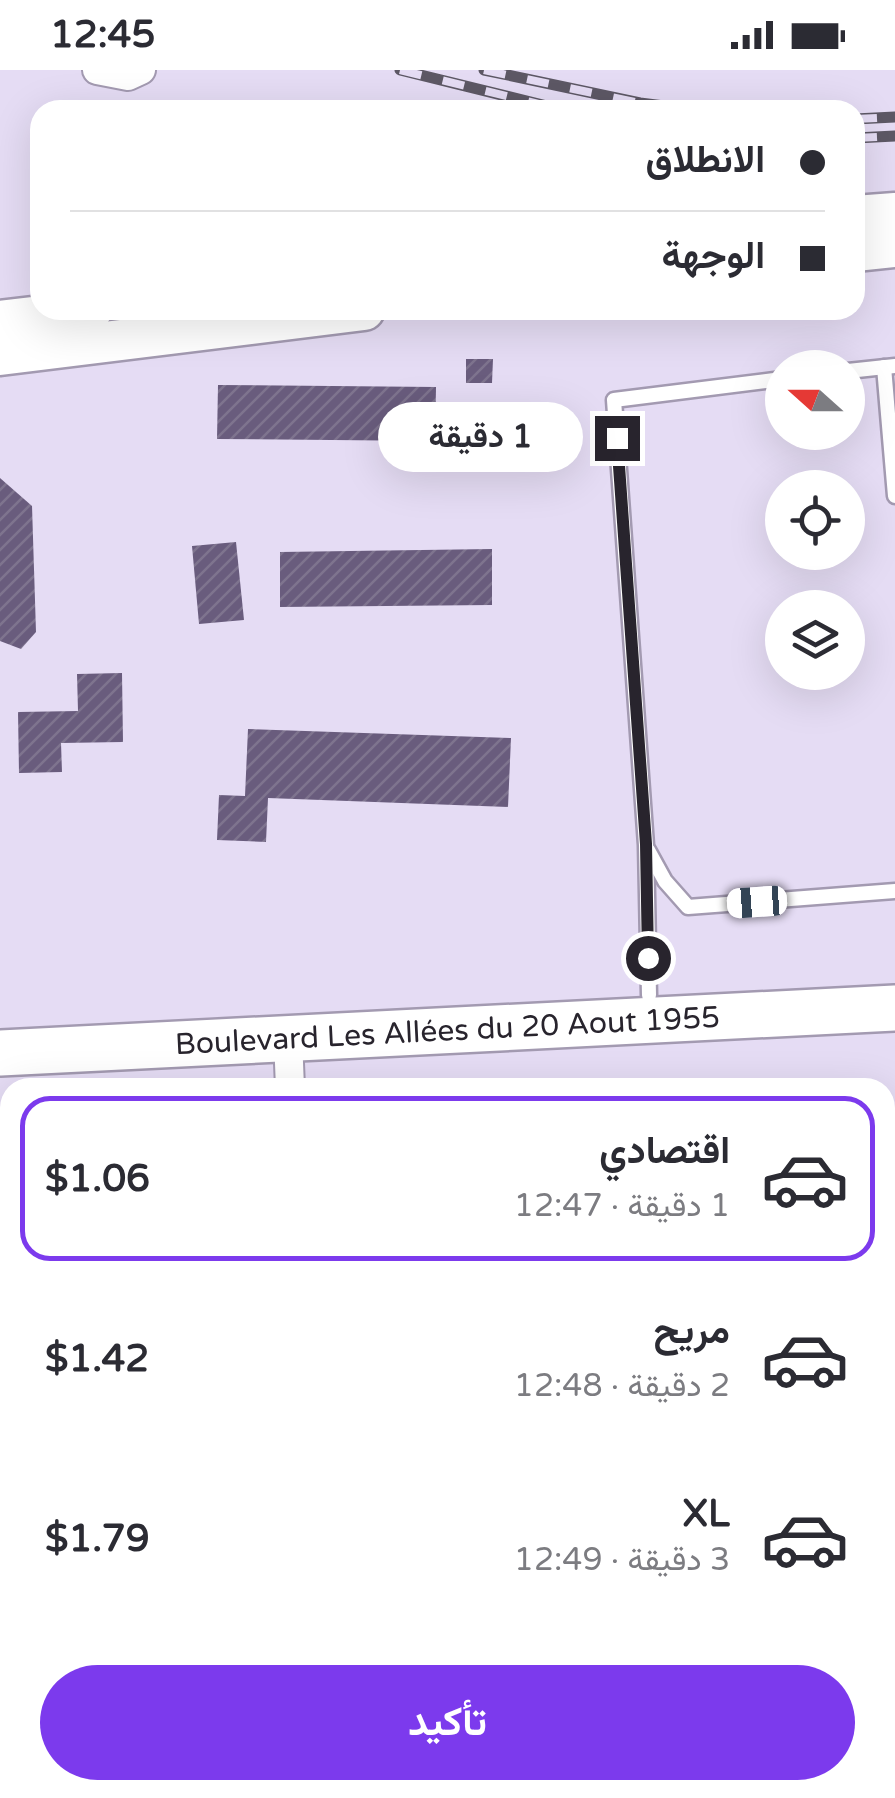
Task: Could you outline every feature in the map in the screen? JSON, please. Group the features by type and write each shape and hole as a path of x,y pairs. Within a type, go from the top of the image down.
{"main road":[{"path":"865,215 895,213"},
{"path":"865,249 895,247"},
{"path":"0,322 30,318"},
{"path":"0,356 285,320"},
{"name":"Boulevard Les Allées du 20 Aout 1955","path":"0,1028 895,984"},
{"name":"Boulevard Les Allées du 20 Aout 1955","path":"0,1052 895,1008"}],"street":[{"path":"97,70 128,76 141,70"},
{"path":"288,1038 290,1078"}],"lane":[{"path":"889,366 895,496"},
{"path":"649,995 646,844 614,400 765,382"},
{"path":"646,844 665,881 688,907 895,891"}],"building":[{"path":"466,359 493,359 492,383 466,383"},
{"path":"218,385 436,387 435,441 217,439"},
{"path":"0,478 32,506 36,632 21,649 0,641"},
{"path":"236,542 244,620 199,624 192,546"},
{"path":"492,549 492,605 280,607 280,552"},
{"path":"122,673 123,742 61,743 62,772 19,773 18,712 78,711 77,674"},
{"path":"248,729 511,738 508,807 268,798 266,842 217,840 219,795 245,796"}],"railway":[{"path":"400,70 522,100"},
{"path":"484,70 626,100"},
{"path":"865,118 895,117"},
{"path":"865,138 895,136"}],"route":[{"path":"617,438 646,844 648,958"}]}
